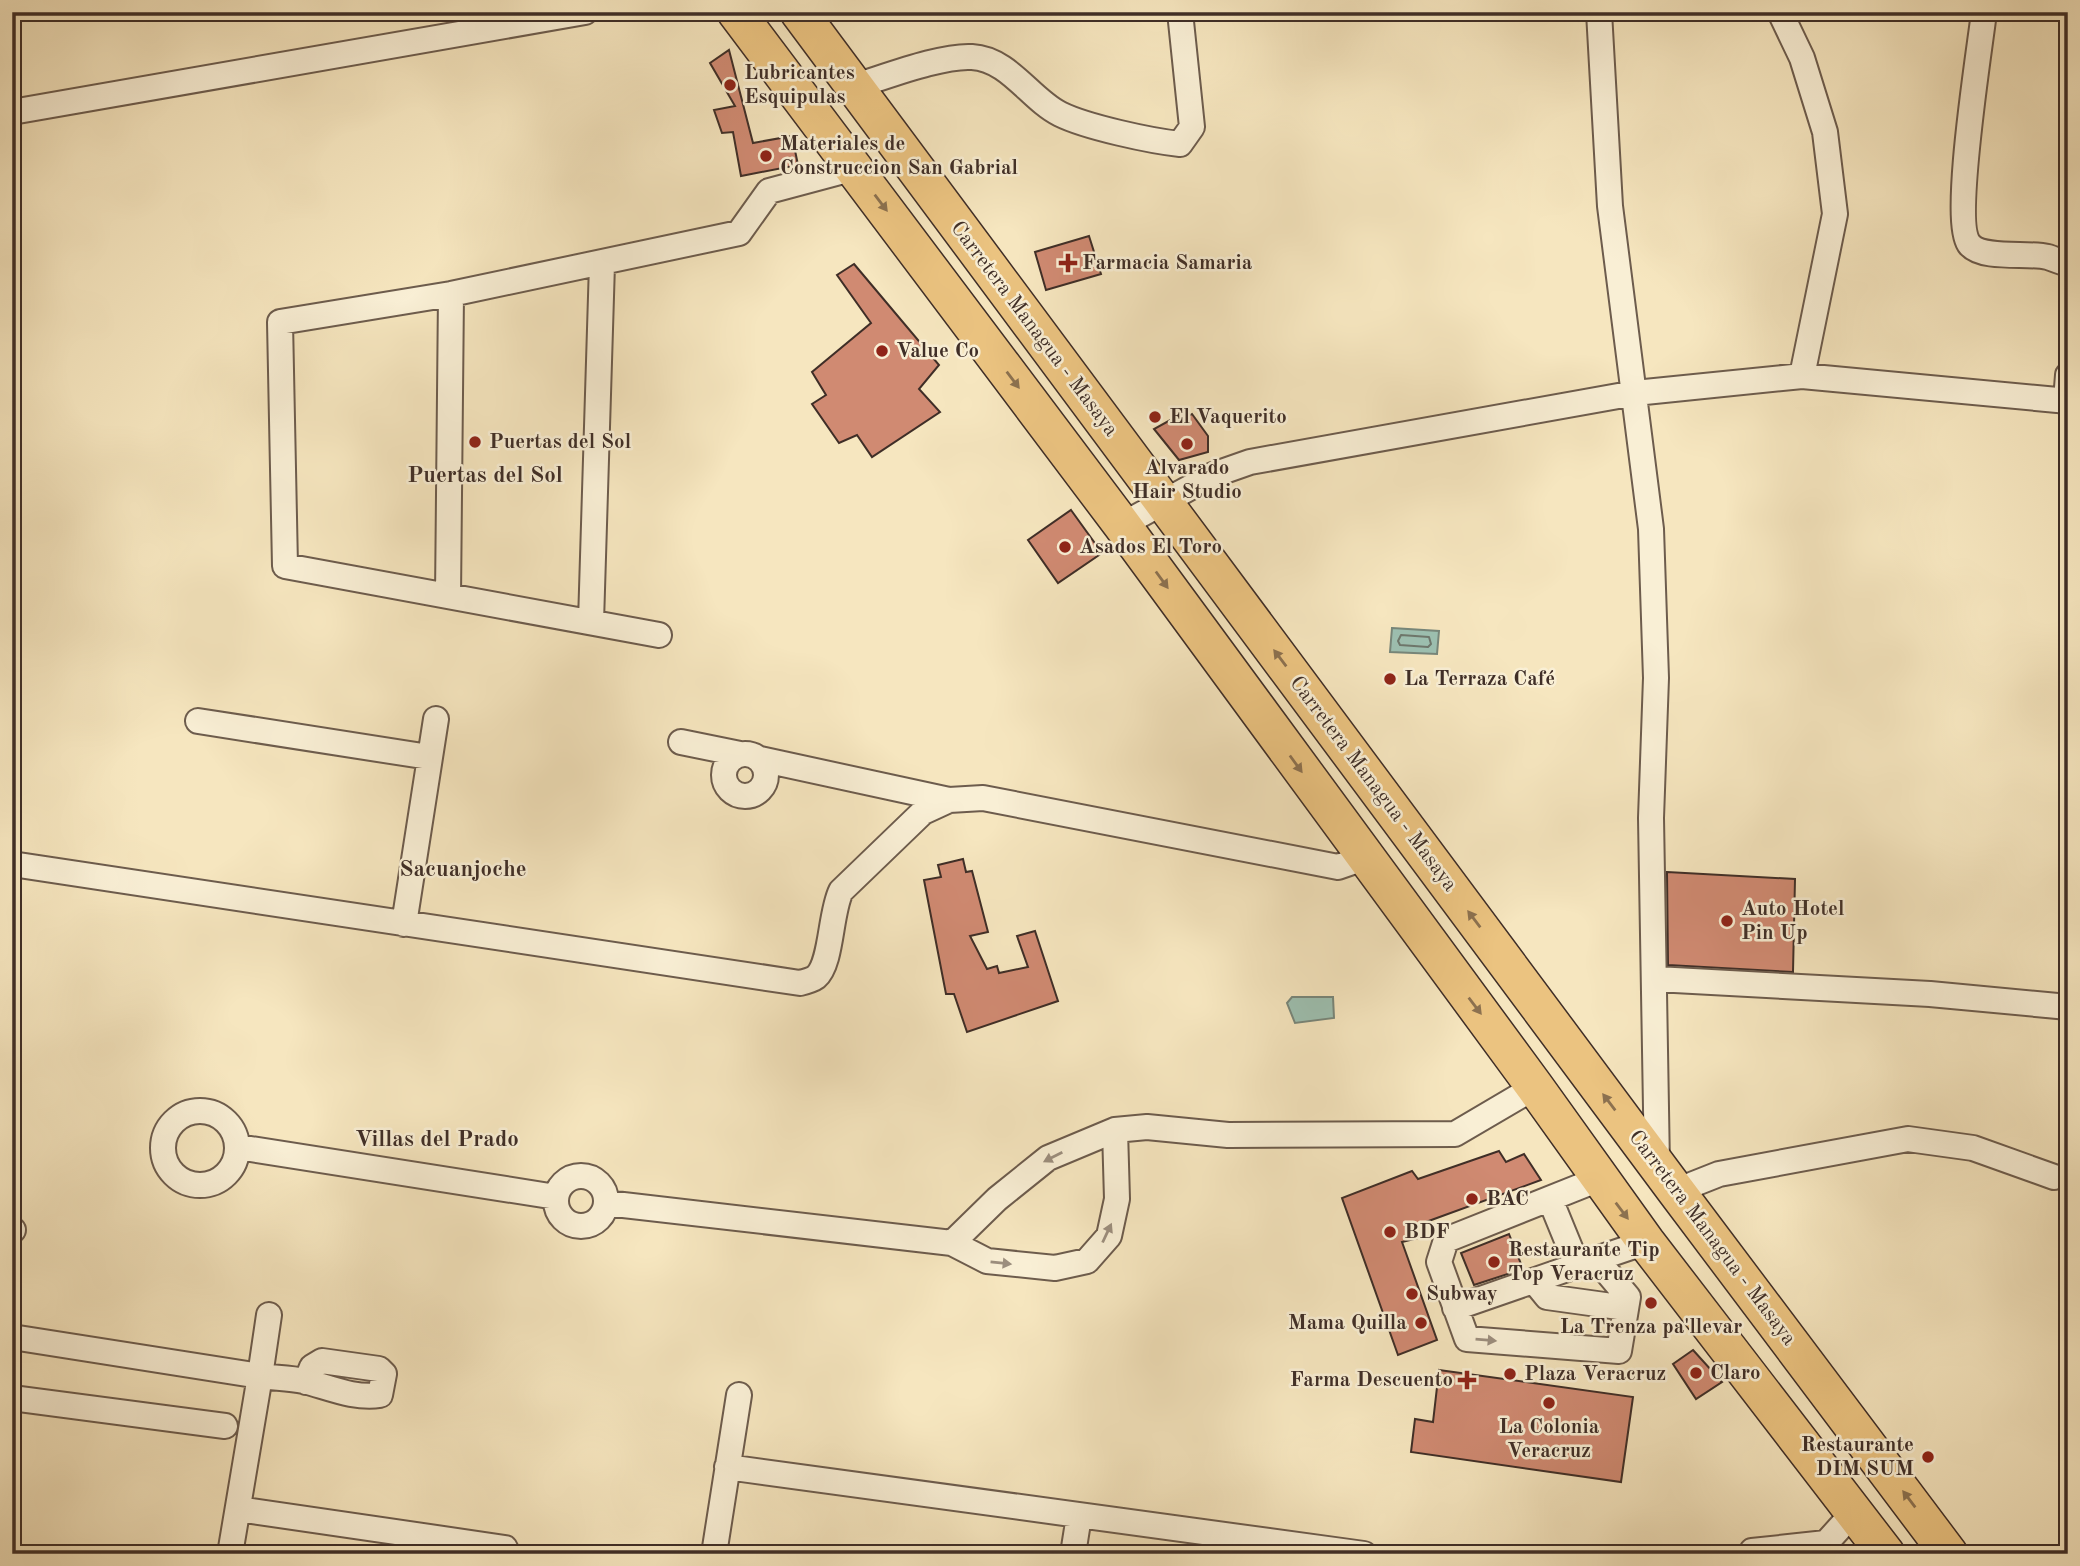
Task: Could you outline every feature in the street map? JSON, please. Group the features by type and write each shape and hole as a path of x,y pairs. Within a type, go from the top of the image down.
{"highway":[{"path":"736,12 1122,525 1364,858 1535,1087 1599,1179 1886,1554"},
{"name":"Carretera Managua - Masaya","path":"799,12 1666,1179 1949,1554"},
{"path":"797,92 810,93 819,87 829,54"},
{"path":"823,125 834,107 859,95"},
{"path":"1669,1269 1686,1269 1704,1261 1710,1252 1710,1235"},
{"path":"1710,1322 1707,1299 1715,1285 1722,1281 1737,1283 1759,1299"}],"street":[{"path":"12,112 585,12"},
{"path":"859,95 935,63 972,57 993,63 1060,114 1154,142 1180,144 1192,127 1180,12"},
{"path":"1599,12 1609,206 1651,529 1656,664 1651,818 1666,1179 1719,1174 1908,1139 1973,1148 2054,1177"},
{"path":"1780,12 1802,58 1825,132 1835,214 1802,376"},
{"path":"1984,12 1962,199 1964,233 1971,246 1987,252 2047,257 2068,264"},
{"path":"659,635 285,566 280,322 451,295 738,233 769,191 855,168"},
{"path":"592,622 602,264"},
{"path":"448,596 451,295"},
{"path":"1122,525 1163,500 1213,475 1250,462 1635,393 1802,376 2067,401 2068,375"},
{"path":"404,923 436,719"},
{"path":"198,721 429,757"},
{"path":"681,742 949,800 983,798 1338,867 1364,858"},
{"path":"12,864 800,983 816,978 825,962 834,906 841,891 923,812 949,800"},
{"path":"1656,979 1930,994 2068,1007"},
{"path":"952,1243 997,1199 1048,1158 1115,1130 1147,1127 1228,1135 1455,1133 1535,1087"},
{"path":"606,1203 952,1243 988,1261 1055,1268 1087,1261 1109,1236 1117,1199 1115,1130"},
{"path":"238,1147 556,1197"},
{"path":"588,1177 602,1187 606,1203 600,1218 586,1226 578,1226 570,1224 558,1213 556,1197 559,1189 572,1178 588,1177"},
{"path":"1550,1199 1586,1262 1628,1297 1619,1351 1467,1339 1439,1262 1446,1240 1599,1179"},
{"path":"1455,1308 1646,1242"},
{"path":"1534,1280 1547,1297 1626,1308"},
{"path":"230,1554 269,1315"},
{"path":"12,1337 306,1382"},
{"path":"714,1554 739,1395"},
{"path":"12,1398 225,1426"},
{"path":"727,1467 1364,1554"},
{"path":"238,1509 505,1548"},
{"path":"1752,1551 1826,1543 1854,1512"},
{"path":"1073,1554 1079,1516"}],"water":[{"path":"1392,628 1439,631 1437,654 1390,652"},
{"path":"1292,997 1333,997 1334,1018 1295,1023 1287,1003"}],"building":[{"path":"729,50 753,143 792,136 798,165 741,176 733,132 722,133 714,110 735,106 710,63"},
{"name":"Farmacia Samaria","path":"1089,236 1101,274 1046,290 1035,252"},
{"name":"Value Co","path":"854,264 939,365 919,389 940,412 872,457 857,435 839,443 812,404 826,395 812,372 871,323 837,275"},
{"name":"Alvarado Hair Studio","path":"1192,414 1208,436 1208,452 1179,460 1154,429 1174,418 1179,422"},
{"name":"Asados El Toro","path":"1071,510 1102,553 1058,583 1028,540"},
{"path":"963,859 966,872 972,871 988,932 970,936 987,969 997,966 999,973 1028,967 1017,936 1035,931 1058,1001 967,1032 954,994 946,994 924,880 941,877 938,865"},
{"name":"Auto Hotel Pin Up","path":"1667,872 1795,879 1793,972 1668,965"},
{"path":"1499,1151 1506,1162 1524,1154 1541,1180 1415,1226 1418,1238 1402,1242 1437,1340 1398,1355 1342,1198 1412,1171 1418,1179"},
{"path":"1509,1234 1523,1269 1474,1285 1461,1253"},
{"name":"Claro","path":"1693,1350 1722,1382 1696,1399 1673,1364"},
{"path":"1439,1370 1633,1397 1621,1482 1411,1452 1415,1419 1433,1422"}],"place":[{"name":"Lubricantes Esquipulas","path":"730,85"},
{"name":"Materiales de Construccion San Gabrial","path":"766,156"},
{"name":"Farmacia Samaria","path":"1068,263"},
{"name":"Value Co","path":"882,351"},
{"name":"El Vaquerito","path":"1155,417"},
{"name":"Puertas del Sol","path":"475,442"},
{"name":"Alvarado Hair Studio","path":"1187,444"},
{"name":"Asados El Toro","path":"1065,547"},
{"name":"La Terraza Café","path":"1390,679"},
{"name":"Auto Hotel Pin Up","path":"1727,921"},
{"name":"BAC","path":"1472,1199"},
{"name":"BDF","path":"1390,1232"},
{"name":"Restaurante Tip Top Veracruz","path":"1494,1262"},
{"name":"Subway","path":"1412,1294"},
{"name":"La Trenza pa'llevar","path":"1651,1303"},
{"name":"Mama Quilla","path":"1421,1323"},
{"name":"Claro","path":"1696,1373"},
{"name":"Plaza Veracruz","path":"1510,1374"},
{"name":"Farma Descuento","path":"1467,1380"},
{"name":"La Colonia Veracruz","path":"1549,1403"},
{"name":"Restaurante DIM SUM","path":"1928,1457"}],"district":[{"name":"Puertas del Sol","path":"485,475"},
{"name":"Sacuanjoche","path":"463,869"},
{"name":"Villas del Prado","path":"437,1139"}]}
